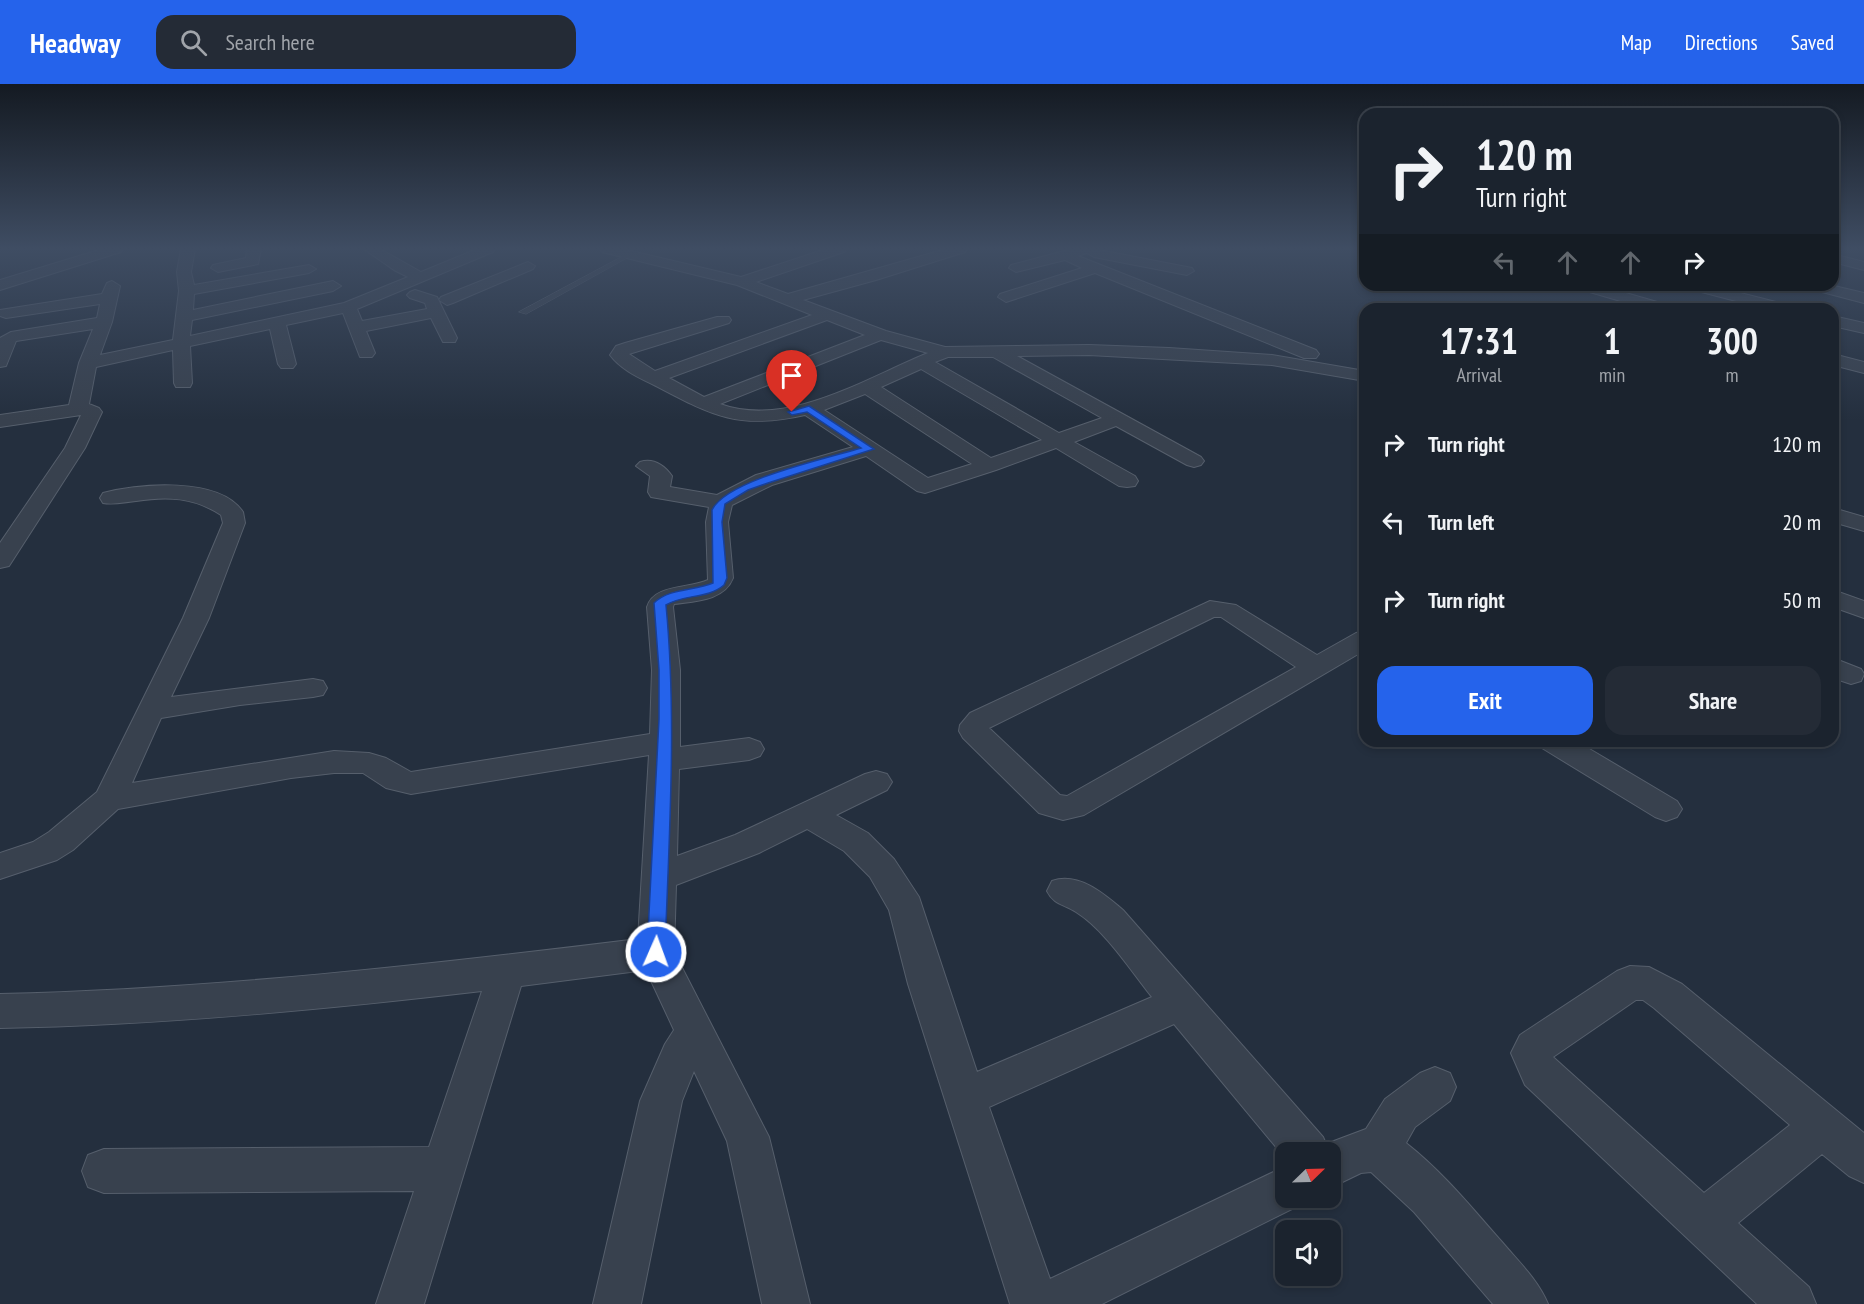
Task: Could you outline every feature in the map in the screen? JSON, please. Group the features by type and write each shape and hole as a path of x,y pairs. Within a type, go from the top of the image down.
{"street":[{"path":"6,313 41,306"},
{"path":"78,409 88,363 104,322 107,306"},
{"path":"183,383 181,344 186,306"},
{"path":"186,316 235,306"},
{"path":"88,363 349,306"},
{"path":"353,306 366,353"},
{"path":"358,327 431,306"},
{"path":"439,306 449,338"},
{"path":"807,306 880,334 945,352 1089,350 1169,353 1272,360 1359,375"},
{"path":"1190,306 1317,357 1335,369"},
{"path":"655,377 829,314"},
{"path":"723,320 693,327 620,352 621,357 706,403 726,412 748,416 809,409 826,404 945,352"},
{"path":"0,362 7,340 11,337 104,322"},
{"path":"277,322 288,364"},
{"path":"1839,322 1864,328"},
{"path":"1215,331 1237,325"},
{"path":"706,403 880,334"},
{"path":"998,353 1194,461"},
{"path":"920,361 1127,481"},
{"path":"1839,361 1864,368"},
{"path":"866,386 989,466"},
{"path":"0,421 78,409 87,409 92,412 75,448 0,561"},
{"path":"809,409 925,486 989,466 1118,419"},
{"path":"786,1304 747,1137 656,952 666,670 660,603 672,596 702,592 718,585 721,578 717,510 721,502 764,480 869,449"},
{"path":"647,466 661,476 659,492 721,502"},
{"path":"0,867 45,851 61,842 109,799 196,618 226,545 234,517 226,507 179,490 111,498"},
{"path":"1839,517 1864,524"},
{"path":"1839,600 1864,610"},
{"path":"1316,667 1227,609 1210,609 980,720 974,730 1050,806 1073,807 1359,642"},
{"path":"152,710 240,696 313,688"},
{"path":"1563,747 1665,809"},
{"path":"109,799 330,763 363,762 373,765 399,783 411,783 663,751 749,748"},
{"path":"659,877 739,848 876,782"},
{"path":"808,815 856,842 882,868 906,908 927,984 1034,1304"},
{"path":"1064,891 1089,902 1110,920 1299,1142"},
{"path":"0,1011 75,1011 183,1006 507,971 656,952"},
{"path":"400,1304 507,971"},
{"path":"1792,1304 1705,1221 1539,1071 1531,1053 1537,1044 1630,983 1649,984 1668,996 1864,1161"},
{"path":"965,1097 1180,1003"},
{"path":"617,1304 661,1101 679,1057 695,1033"},
{"path":"1377,1151 1400,1113 1436,1087"},
{"path":"1705,1221 1823,1126"},
{"path":"1341,1161 1363,1150 1377,1151 1392,1159 1524,1304"},
{"path":"104,1171 443,1169"},
{"path":"1051,1304 1275,1193"}],"lane":[{"path":"523,312 534,306"}],"route":[{"path":"656,952 666,719 666,670 660,603 672,596 702,592 718,585 721,578 717,510 721,502 764,480 869,449 809,409 792,412"}]}
